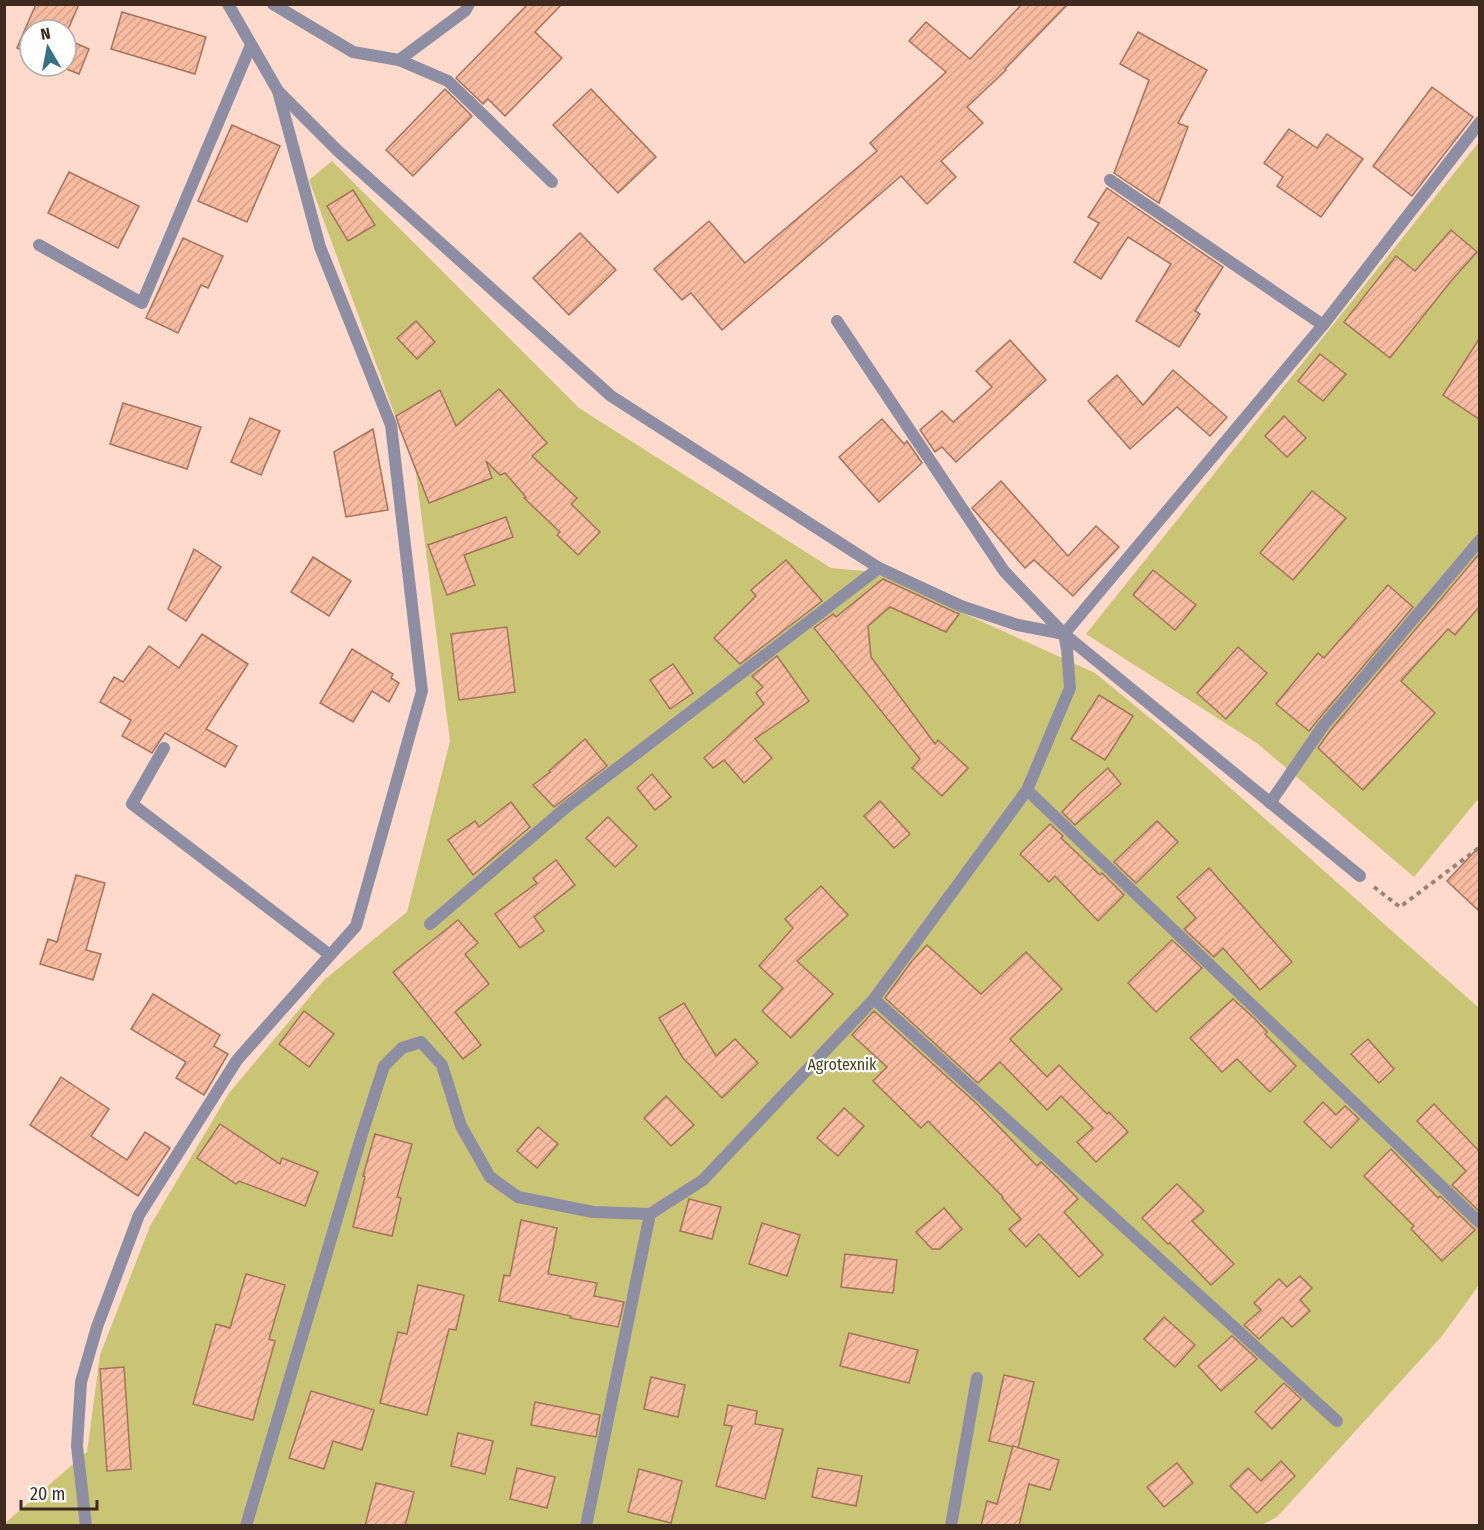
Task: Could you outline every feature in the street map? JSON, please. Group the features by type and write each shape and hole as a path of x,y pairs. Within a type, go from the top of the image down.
{"street":[{"path":"228,4 278,91 337,150 611,396 879,568 961,606 1018,626 1064,634"},
{"path":"273,4 353,52 399,60 448,81 552,182"},
{"path":"399,60 465,11 469,4"},
{"path":"39,245 142,303 251,45"},
{"path":"86,1526 77,1446 81,1382 97,1327 139,1215 237,1060 356,926 422,691 392,425 320,247 278,91"},
{"path":"1064,634 1323,325 1479,122"},
{"path":"1110,180 1323,325"},
{"path":"837,321 1004,571 1064,634 1360,876"},
{"path":"1270,803 1323,726 1479,540"},
{"path":"430,924 569,805 879,568"},
{"path":"246,1526 384,1066 402,1048 421,1042 442,1065 461,1126 490,1177 518,1197 593,1212 650,1214 703,1180 874,999 1027,790 1070,688 1064,634"},
{"path":"164,748 132,804 330,955"},
{"path":"1027,790 1479,1223"},
{"path":"874,999 1337,1421"},
{"path":"586,1526 650,1214"},
{"path":"951,1526 977,1378"}],"path":[{"path":"1360,876 1400,907 1479,847"}],"green space":[{"path":"1479,142 1479,798 1414,877 1258,744 1086,634"},
{"name":"Agrotexnik","path":"332,161 579,408 831,568 887,573 963,613 1095,673 1167,732 1479,1008 1479,1285 1442,1336 1277,1517 1262,1525 5,1526 4,1524 87,1452 100,1355 150,1226 229,1093 324,980 407,912 450,741 416,473 309,180"}],"building":[{"path":"36,4 79,4 73,18 30,18"},
{"path":"528,4 562,4 535,32 562,58 505,116 488,99 483,104 456,78"},
{"path":"1022,4 1068,4 1006,70 967,107 983,123 941,161 956,177 927,204 901,176 722,330 691,293 682,300 654,269 709,221 745,263 877,151 870,143 946,72 909,41 926,22 970,59"},
{"path":"122,12 206,37 195,74 111,49"},
{"path":"1138,32 1207,70 1178,123 1188,127 1159,203 1114,173 1149,80 1120,64"},
{"path":"78,44 89,49 78,74"},
{"path":"1432,87 1473,117 1412,196 1373,166"},
{"path":"445,89 472,116 413,176 386,150"},
{"path":"591,89 656,157 618,193 553,125"},
{"path":"232,125 280,146 247,222 198,201"},
{"path":"1289,129 1317,148 1327,134 1363,159 1321,217 1277,186 1283,177 1264,163"},
{"path":"69,172 139,206 118,248 48,213"},
{"path":"1107,188 1223,267 1195,311 1200,314 1179,347 1136,321 1171,264 1128,237 1101,279 1074,262 1099,223 1088,217"},
{"path":"353,190 375,225 348,241 327,206"},
{"path":"1451,230 1477,252 1390,358 1344,322 1396,256 1415,271"},
{"path":"580,233 616,270 569,315 533,278"},
{"path":"183,238 223,256 208,288 201,285 178,333 146,318"},
{"path":"416,321 435,342 417,359 397,338"},
{"path":"1479,339 1479,419 1443,395"},
{"path":"1010,340 1046,380 956,462 942,447 935,452 920,430 942,411 953,422 992,387 976,371"},
{"path":"1320,354 1346,374 1323,401 1298,381"},
{"path":"1173,370 1227,417 1210,436 1177,407 1130,449 1088,401 1117,375 1143,405"},
{"path":"499,389 547,443 532,456 577,498 571,504 600,532 578,555 557,535 560,532 524,498 526,497 505,473 500,475 486,461 492,478 429,503 396,416 440,390 456,426"},
{"path":"123,403 201,427 187,469 110,444"},
{"path":"1284,416 1306,438 1287,457 1265,436"},
{"path":"250,418 280,431 261,475 231,462"},
{"path":"882,419 904,444 907,441 922,463 879,502 839,457"},
{"path":"373,429 388,510 346,517 334,452"},
{"path":"1001,481 1068,556 1096,526 1119,547 1073,596 1034,560 1025,568 972,508"},
{"path":"1312,491 1346,518 1293,580 1260,553"},
{"path":"506,517 513,537 464,555 475,585 447,595 428,545"},
{"path":"194,549 221,567 186,621 168,609"},
{"path":"1479,554 1479,607 1455,635 1448,629 1401,681 1435,713 1363,790 1318,748"},
{"path":"313,557 351,581 329,616 291,592"},
{"path":"786,560 822,601 740,664 714,638 756,596 751,590"},
{"path":"1153,570 1196,605 1175,630 1133,595"},
{"path":"883,579 959,614 946,632 890,607 868,626 871,657 935,744 938,740 968,768 942,796 912,768 920,759 814,628 833,614 836,617"},
{"path":"1388,585 1413,607 1309,731 1276,704 1318,653 1324,658"},
{"path":"507,627 515,692 459,700 451,634"},
{"path":"202,634 248,664 206,729 237,746 225,767 165,733 152,753 122,736 131,720 100,702 114,677 123,682 149,646 179,668"},
{"path":"1238,647 1267,673 1226,719 1197,693"},
{"path":"352,649 393,674 391,678 399,683 389,702 372,691 353,722 320,703"},
{"path":"777,656 809,701 755,739 772,758 744,783 724,760 713,768 704,758 764,704 756,693 763,687 752,676"},
{"path":"673,664 693,693 670,709 650,680"},
{"path":"1099,695 1133,716 1105,760 1071,739"},
{"path":"585,739 607,766 554,807 533,785"},
{"path":"1108,768 1121,784 1075,825 1062,812"},
{"path":"652,774 671,797 655,810 637,788"},
{"path":"880,801 910,834 894,848 864,816"},
{"path":"511,802 530,827 473,875 448,840 475,821 479,827"},
{"path":"608,817 637,846 615,867 586,838"},
{"path":"1157,821 1178,842 1136,883 1114,862"},
{"path":"1050,824 1063,836 1061,838 1124,895 1098,921 1055,876 1049,882 1020,854"},
{"path":"1479,847 1479,911 1447,881"},
{"path":"556,860 575,885 534,917 544,931 520,948 495,914 537,883 533,878"},
{"path":"1209,868 1292,962 1260,990 1223,948 1214,957 1184,929 1196,918 1177,897"},
{"path":"76,875 105,883 86,950 101,954 93,980 40,964 48,939 57,942"},
{"path":"821,886 848,915 797,961 833,994 791,1038 762,1011 783,988 759,966 793,928 785,919"},
{"path":"458,920 478,943 465,954 489,984 455,1012 481,1045 463,1059 393,972"},
{"path":"1172,940 1202,968 1156,1012 1128,983"},
{"path":"927,945 981,994 1026,952 1062,989 1010,1039 1047,1077 1059,1065 1128,1132 1096,1162 1077,1142 1093,1128 1061,1096 1047,1110 1000,1062 978,1083 885,998 912,961"},
{"path":"153,994 220,1035 214,1046 228,1054 204,1095 176,1078 186,1062 131,1029"},
{"path":"1233,999 1255,1019 1267,1032 1265,1034 1296,1066 1270,1092 1237,1059 1222,1072 1190,1038"},
{"path":"684,1003 716,1056 735,1039 758,1063 722,1098 683,1058 659,1018"},
{"path":"304,1011 334,1034 309,1067 279,1044"},
{"path":"874,1011 976,1103 1037,1166 1041,1162 1078,1199 1064,1212 1103,1255 1079,1277 1039,1234 1026,1247 1009,1229 1021,1219 1003,1197 928,1121 921,1128 873,1081 887,1067 852,1035"},
{"path":"1368,1039 1394,1069 1379,1083 1351,1054"},
{"path":"61,1077 109,1109 91,1136 127,1160 145,1132 170,1148 138,1196 30,1125"},
{"path":"666,1096 694,1125 671,1146 644,1118"},
{"path":"1323,1102 1336,1115 1345,1106 1359,1119 1331,1148 1304,1122"},
{"path":"1434,1104 1479,1151 1479,1211 1452,1185 1466,1171 1417,1121"},
{"path":"844,1108 864,1126 838,1156 817,1138"},
{"path":"220,1124 280,1164 282,1158 318,1172 305,1206 239,1181 236,1184 197,1158"},
{"path":"538,1127 558,1144 537,1168 517,1151"},
{"path":"375,1134 412,1144 397,1197 401,1198 392,1236 353,1227 365,1177 363,1176"},
{"path":"1391,1149 1438,1198 1440,1196 1475,1230 1442,1261 1411,1229 1414,1226 1364,1176"},
{"path":"1177,1184 1204,1211 1192,1221 1234,1264 1211,1285 1142,1218"},
{"path":"689,1199 721,1207 712,1239 680,1231"},
{"path":"944,1208 962,1229 940,1249 932,1249 916,1232"},
{"path":"521,1220 557,1228 548,1274 597,1283 594,1296 624,1302 618,1327 499,1301 504,1275 510,1276"},
{"path":"762,1223 800,1235 787,1276 749,1264"},
{"path":"845,1254 897,1260 893,1293 841,1287"},
{"path":"246,1274 285,1285 269,1339 275,1341 253,1420 193,1404 216,1324 230,1328"},
{"path":"1300,1276 1312,1288 1300,1300 1310,1311 1292,1327 1282,1317 1259,1339 1244,1325 1261,1310 1254,1303 1279,1279 1287,1287"},
{"path":"418,1285 464,1295 456,1330 449,1329 427,1415 380,1403 398,1332 407,1334"},
{"path":"1164,1317 1195,1345 1175,1367 1144,1339"},
{"path":"849,1333 918,1350 909,1383 840,1366"},
{"path":"1232,1336 1257,1359 1221,1391 1198,1366"},
{"path":"124,1367 131,1469 107,1471 100,1369"},
{"path":"1004,1375 1034,1382 1018,1448 989,1441"},
{"path":"651,1377 685,1385 678,1417 644,1409"},
{"path":"1284,1383 1301,1399 1272,1429 1255,1412"},
{"path":"311,1391 374,1410 362,1450 333,1441 324,1469 289,1458"},
{"path":"535,1402 600,1415 596,1437 531,1425"},
{"path":"728,1405 757,1411 755,1424 783,1429 765,1499 716,1486 732,1426 724,1425"},
{"path":"458,1433 493,1441 485,1474 451,1466"},
{"path":"1013,1446 1059,1460 1050,1490 1029,1484 1019,1526 981,1526 987,1501 997,1504"},
{"path":"1281,1461 1295,1476 1257,1513 1230,1486 1248,1468 1261,1481"},
{"path":"1177,1463 1193,1483 1164,1507 1147,1487"},
{"path":"517,1468 555,1477 547,1508 510,1499"},
{"path":"818,1468 862,1476 856,1506 812,1497"},
{"path":"639,1469 682,1481 671,1523 628,1512"},
{"path":"376,1483 414,1492 405,1526 365,1526"}]}
